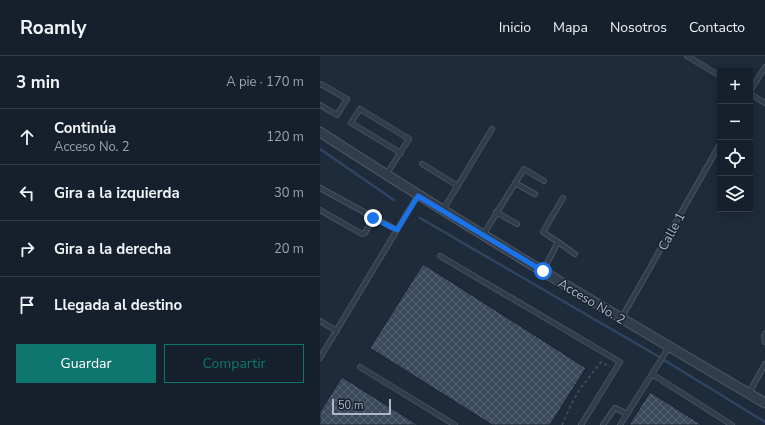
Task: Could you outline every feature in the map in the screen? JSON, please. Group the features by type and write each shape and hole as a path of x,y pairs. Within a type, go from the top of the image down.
{"street":[{"name":"Acceso No. 2","path":"320,132 418,196 765,403"}],"lane":[{"path":"687,56 717,74"},
{"path":"753,86 765,66"},
{"path":"320,85 321,84 347,99 337,115 320,105"},
{"path":"753,96 765,103"},
{"path":"386,175 401,153 409,139 360,109 351,123 401,153"},
{"path":"443,210 492,129"},
{"name":"Calle 1","path":"621,318 717,149"},
{"path":"422,164 458,186"},
{"path":"483,235 524,168 544,181"},
{"path":"515,183 535,194"},
{"path":"320,188 397,230"},
{"path":"320,358 418,196"},
{"path":"563,198 542,232 575,254"},
{"path":"320,210 362,234 365,233 373,218"},
{"path":"496,212 517,224"},
{"path":"543,271 558,242"},
{"path":"440,256 620,362 582,425"},
{"path":"320,321 337,331"},
{"path":"765,334 765,342"},
{"path":"620,425 669,347"},
{"path":"749,394 765,364"},
{"path":"360,367 455,425"},
{"path":"652,374 732,425"},
{"path":"603,425 615,408 627,414"}],"path":[{"path":"562,425 580,389 601,362 615,370"}],"building":[{"path":"423,264 586,368 550,425 492,425 370,348"},
{"path":"342,377 418,425 320,425 320,412"},
{"path":"650,392 702,425 629,425"}],"waterway":[{"path":"320,149 394,200"},
{"path":"420,218 656,355 765,422"}],"route":[{"path":"373,218 397,230 418,196 543,271"}]}
